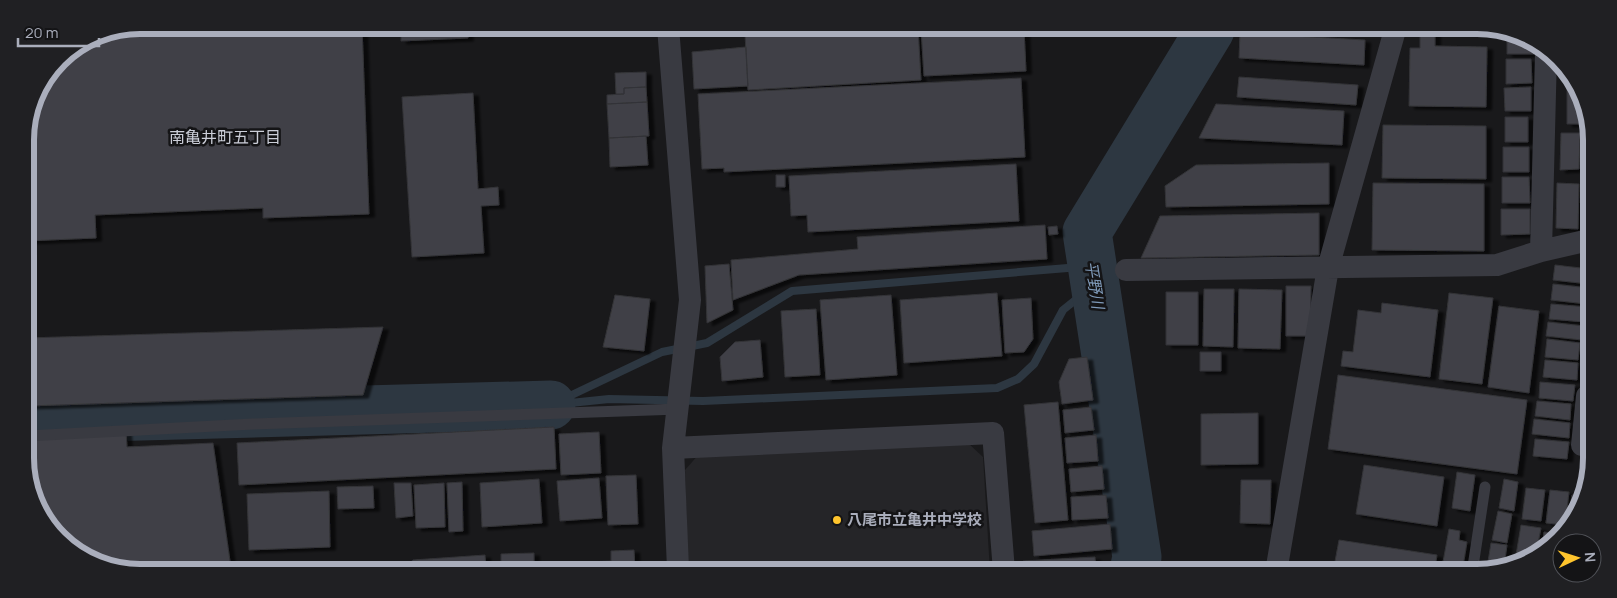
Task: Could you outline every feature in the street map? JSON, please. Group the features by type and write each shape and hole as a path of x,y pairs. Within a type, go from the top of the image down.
{"street":[{"path":"669,34 690,300 674,448 678,564"},
{"path":"1277,564 1328,268 1394,34"},
{"path":"1541,251 1546,59"},
{"path":"1126,270 1497,265 1541,251 1583,241"},
{"path":"674,448 993,433 1003,564"},
{"path":"1582,445 1583,435"}],"lane":[{"path":"34,436 253,424 679,409"},
{"path":"1473,564 1485,487"}],"shaded area":[{"name":"八尾市立亀井中学校","path":"968,443 983,457 990,564 688,564 685,470 700,453"}],"building":[{"path":"362,34 369,214 263,218 263,208 95,215 96,238 34,241 34,133 37,112 52,81 70,60 99,42 112,37 126,35"},
{"path":"401,34 468,34 468,38 401,41"},
{"path":"745,34 918,34 921,80 748,90"},
{"path":"921,34 1024,34 1026,71 924,76"},
{"path":"1240,34 1365,40 1364,65 1239,58"},
{"path":"1420,34 1435,34 1435,46 1487,47 1486,107 1409,106 1410,48 1420,48"},
{"path":"1507,38 1534,51 1534,54 1507,54"},
{"path":"746,47 748,86 694,89 692,52"},
{"path":"1506,59 1531,59 1532,83 1506,84"},
{"path":"646,72 646,87 624,88 624,94 616,94 615,73"},
{"path":"1239,77 1358,85 1356,105 1237,97"},
{"path":"1021,78 1025,157 724,172 724,168 702,169 698,94"},
{"path":"646,87 647,102 607,104 607,95 624,94 624,88"},
{"path":"1531,87 1531,111 1505,111 1504,88"},
{"path":"1567,89 1570,89 1580,112 1582,124 1567,124"},
{"path":"473,93 478,189 498,187 499,205 481,206 484,253 412,257 402,97"},
{"path":"647,102 649,136 609,138 607,104"},
{"path":"1216,104 1344,111 1342,145 1199,138"},
{"path":"1505,117 1528,117 1528,142 1505,142"},
{"path":"1383,125 1486,126 1486,179 1382,178"},
{"path":"1561,133 1580,133 1579,169 1560,170"},
{"path":"646,136 648,165 610,167 609,138"},
{"path":"1503,147 1529,147 1529,172 1503,172"},
{"path":"1329,163 1329,204 1166,207 1165,186 1196,165"},
{"path":"1016,164 1019,221 808,232 807,215 791,216 789,176"},
{"path":"776,175 785,175 785,187 776,187"},
{"path":"1502,177 1529,177 1530,203 1502,203"},
{"path":"1373,183 1484,184 1484,251 1372,250"},
{"path":"1557,183 1579,184 1578,229 1556,228"},
{"path":"1501,209 1530,209 1530,234 1501,235"},
{"path":"1319,213 1319,255 1141,258 1160,216"},
{"path":"1045,225 1047,259 799,275 733,300 731,260 858,249 857,237"},
{"path":"1057,226 1058,234 1049,235 1048,227"},
{"path":"729,264 733,310 707,323 705,266"},
{"path":"1555,265 1583,268 1583,283 1553,280"},
{"path":"1553,284 1583,287 1583,304 1551,300"},
{"path":"1286,286 1311,286 1310,336 1286,336"},
{"path":"1204,289 1234,289 1233,347 1203,346"},
{"path":"1239,289 1282,290 1280,349 1238,348"},
{"path":"1166,292 1198,292 1198,345 1166,345"},
{"path":"997,293 1002,356 904,363 900,300"},
{"path":"1449,293 1493,298 1482,384 1439,379"},
{"path":"615,295 650,299 644,351 603,347"},
{"path":"891,295 897,375 826,380 820,300"},
{"path":"1031,298 1033,339 1024,352 1005,353 1002,300"},
{"path":"1382,303 1438,310 1430,377 1341,366 1343,351 1353,352 1358,310 1381,313"},
{"path":"1551,304 1583,307 1583,322 1549,319"},
{"path":"1499,306 1539,311 1529,393 1488,387"},
{"path":"816,309 820,375 785,377 781,311"},
{"path":"1548,322 1583,326 1582,340 1546,336"},
{"path":"383,327 363,395 34,406 34,338"},
{"path":"1547,339 1580,343 1578,360 1545,357"},
{"path":"760,340 763,377 722,381 720,357 735,342"},
{"path":"1200,352 1221,352 1221,371 1200,371"},
{"path":"1087,357 1093,400 1062,404 1059,382 1069,359"},
{"path":"1545,360 1578,363 1577,380 1543,377"},
{"path":"1338,375 1527,400 1517,474 1328,449"},
{"path":"1540,382 1575,385 1573,401 1539,398"},
{"path":"1537,401 1571,404 1570,420 1535,416"},
{"path":"1058,402 1068,520 1035,523 1024,405"},
{"path":"1091,407 1094,430 1065,433 1063,410"},
{"path":"1258,413 1258,464 1201,465 1201,414"},
{"path":"1534,419 1570,423 1569,438 1532,434"},
{"path":"554,427 556,469 239,485 237,443"},
{"path":"126,432 127,447 213,443 230,564 126,563 106,559 81,546 60,528 39,492 34,465 34,438"},
{"path":"599,432 601,473 561,475 559,434"},
{"path":"1096,435 1098,461 1067,463 1065,438"},
{"path":"1535,439 1569,442 1567,459 1533,456"},
{"path":"1364,465 1444,477 1437,526 1356,514"},
{"path":"1102,466 1104,489 1071,492 1069,469"},
{"path":"1457,472 1475,475 1470,511 1452,508"},
{"path":"636,475 638,524 608,525 606,476"},
{"path":"599,478 602,518 560,521 557,481"},
{"path":"539,479 542,523 482,527 480,483"},
{"path":"1504,479 1518,482 1514,511 1499,508"},
{"path":"1241,480 1271,480 1270,524 1240,523"},
{"path":"462,482 463,531 449,532 447,483"},
{"path":"394,483 411,483 413,516 396,518"},
{"path":"444,483 445,527 416,528 414,485"},
{"path":"373,486 374,508 338,509 337,487"},
{"path":"1526,488 1545,490 1541,521 1522,519"},
{"path":"1550,490 1569,492 1566,515 1561,523 1546,523"},
{"path":"329,491 330,547 249,550 247,494"},
{"path":"1106,495 1108,518 1072,520 1071,497"},
{"path":"1572,495 1577,495 1575,499 1570,509"},
{"path":"1498,511 1512,514 1507,543 1492,540"},
{"path":"1110,524 1112,549 1034,556 1032,531"},
{"path":"1521,525 1541,528 1538,545 1516,557"},
{"path":"1449,529 1460,531 1459,540 1467,542 1463,564 1443,562"},
{"path":"1544,532 1552,533 1543,541"},
{"path":"1339,540 1437,555 1436,564 1335,564"},
{"path":"1491,543 1507,545 1505,560 1488,563"},
{"path":"634,550 635,564 558,564 611,561 611,551"},
{"path":"534,553 534,564 501,564 501,554"},
{"path":"485,555 486,564 408,564 413,560"},
{"path":"1095,557 1096,564 1023,564 1023,561"}],"waterway":[{"name":"平野川","path":"1136,564 1137,557 1087,232 1208,34"},
{"path":"557,402 662,352 707,343 792,291 1092,266"},
{"path":"551,405 609,399 703,401 997,388 1018,379 1034,364 1063,310 1094,285"},
{"path":"34,419 551,405"}],"place":[{"name":"八尾市立亀井中学校","path":"837,520"}],"district":[{"name":"南亀井町五丁目","path":"225,137"}]}
